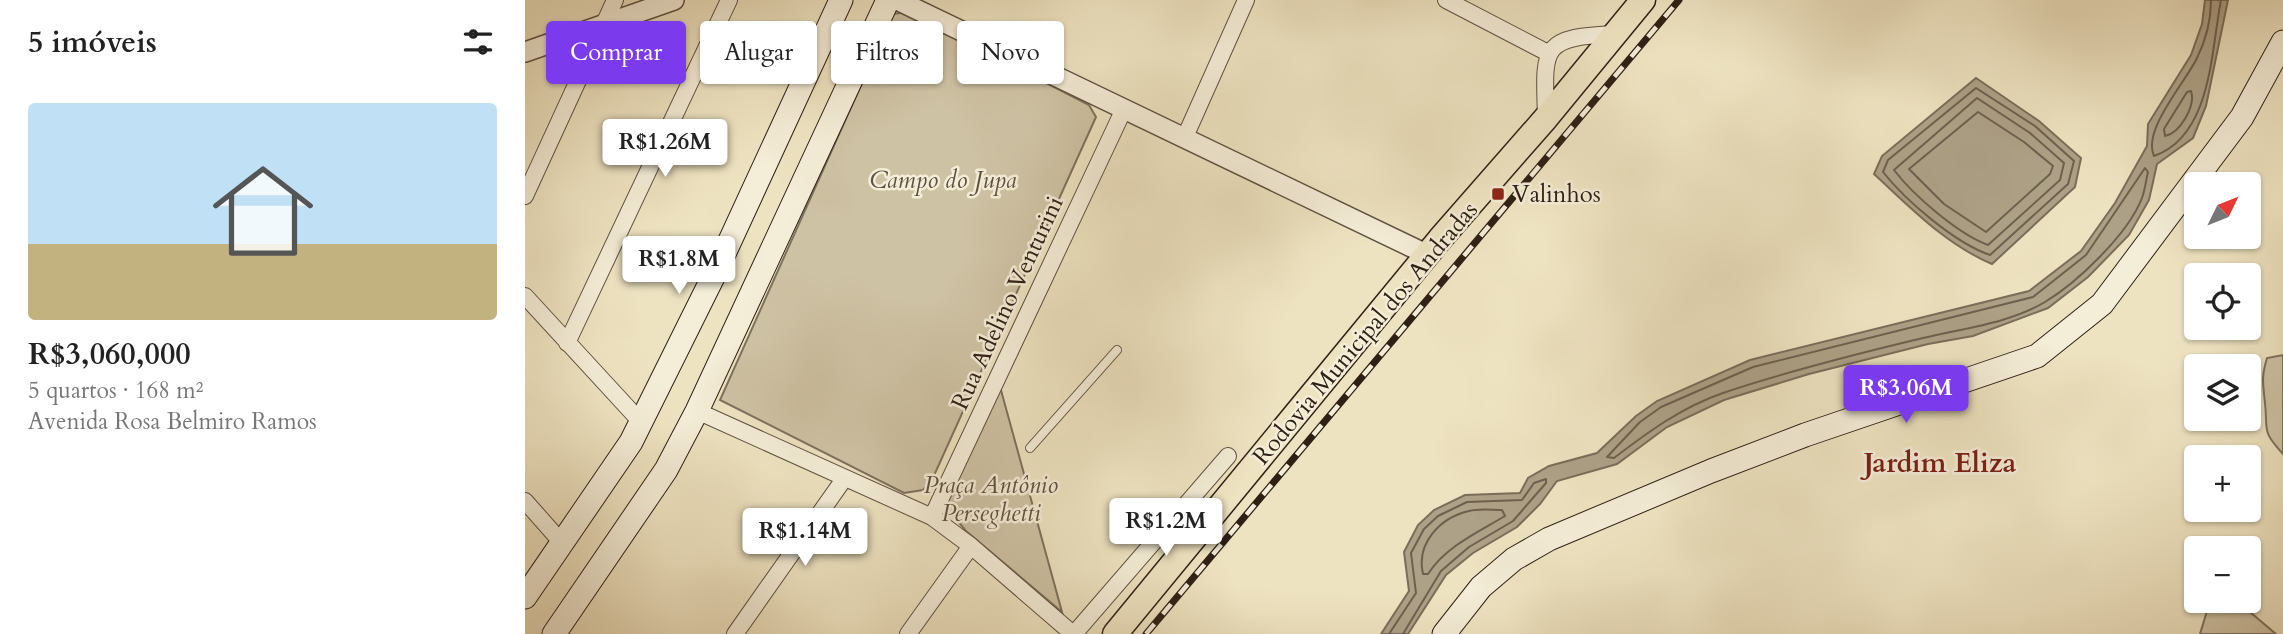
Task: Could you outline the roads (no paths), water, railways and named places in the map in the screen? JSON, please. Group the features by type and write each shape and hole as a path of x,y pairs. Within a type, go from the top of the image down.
{"main road":[{"path":"525,597 631,442 717,269 841,0"},
{"path":"554,634 666,470 697,411 888,0"},
{"name":"Rodovia Municipal dos Andradas","path":"1115,634 1643,0"},
{"path":"1444,634 1481,587 1514,559 1549,539 1793,440 2037,356 2102,304 2242,117 2283,42"}],"street":[{"path":"605,21 615,0"},
{"path":"608,21 674,0"},
{"path":"567,343 729,0"},
{"path":"897,0 1428,255"},
{"path":"1185,137 1246,0"},
{"path":"1446,0 1548,53"},
{"path":"1546,118 1543,70 1548,53 1570,38 1616,34"},
{"path":"525,52 546,44"},
{"path":"525,196 576,84"},
{"name":"Rua Adelino Venturini","path":"932,517 1124,109"},
{"path":"525,296 640,421"},
{"path":"697,411 932,517 971,546 1074,634 1228,456"},
{"path":"735,634 844,479"},
{"path":"525,501 563,544"},
{"path":"908,634 971,546"}],"lane":[{"path":"1030,448 1117,350"}],"water":[{"path":"2205,0 2228,0 2206,106 2193,138 2157,164 2149,200 2129,235 2088,277 2048,308 1973,336 1928,344 1809,374 1724,400 1667,427 1617,464 1557,481 1540,504 1517,527 1473,553 1446,575 1408,634 1381,634 1409,591 1404,552 1418,525 1434,510 1465,495 1520,493 1528,478 1549,466 1597,453 1636,416 1657,401 1750,360 2029,291 2081,251 2115,203 2147,146 2148,124 2191,55 2202,24"},
{"path":"1976,78 2039,121 2081,158 2075,187 1992,264 1944,236 1874,174 1882,156"}],"railway":[{"path":"1146,634 1679,0"}],"place":[{"name":"Valinhos","path":"1498,194"}],"district":[{"name":"Jardim Eliza","path":"1940,462"}],"park label":[{"name":"Campo do Jupa","path":"943,180"},
{"name":"Praça Antônio Perseghetti","path":"991,499"}]}
